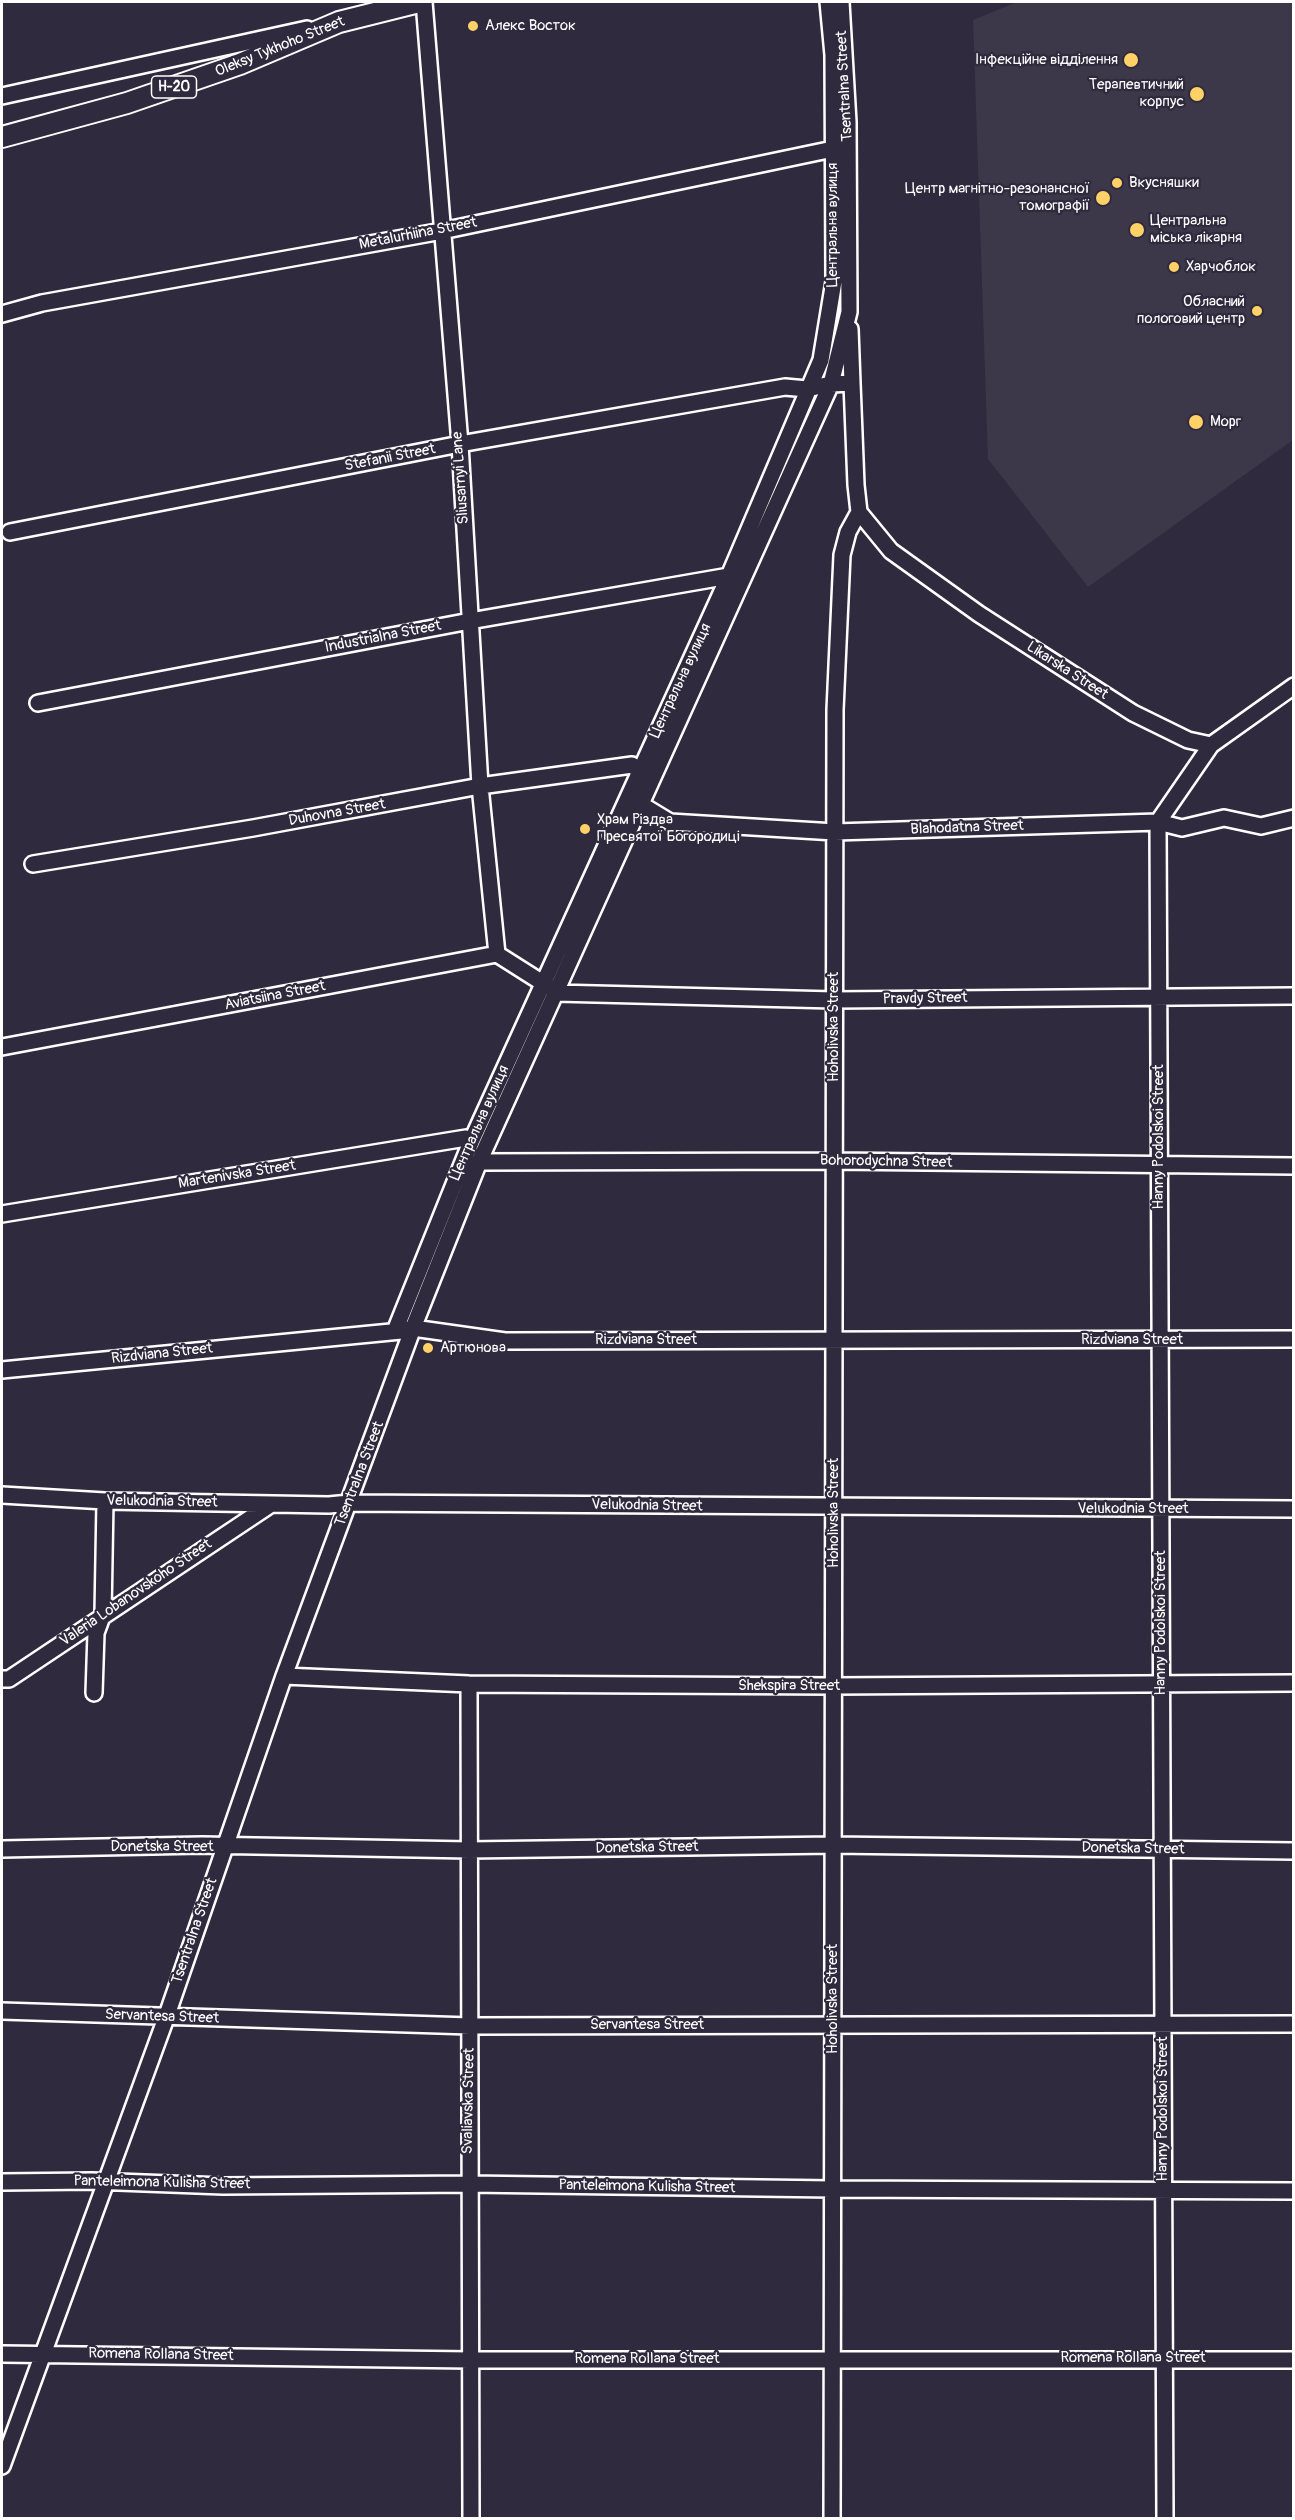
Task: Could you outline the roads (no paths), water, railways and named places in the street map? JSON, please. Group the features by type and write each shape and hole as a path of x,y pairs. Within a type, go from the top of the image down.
{"main road":[{"name":"Oleksy Tykhoho Street","path":"3,137 127,104 188,83 339,22 419,2"}],"street":[{"name":"Sliusarnyi Lane","path":"424,2 460,444 480,786 497,954"},
{"name":"Центральна вулиця","path":"395,1331 471,1142 542,981 729,576 821,360 834,280 833,55 828,2"},
{"name":"Tsentralna Street","path":"831,384 849,312 848,122 841,2"},
{"path":"2,96 339,22"},
{"name":"Metalurhiina Street","path":"2,314 42,303 442,231 833,149"},
{"path":"849,312 856,485 860,512"},
{"name":"Stefanii Street","path":"10,532 460,444 785,387 807,389 852,383"},
{"name":"Центральна вулиця","path":"413,1328 479,1162 831,384"},
{"name":"Likarska Street","path":"860,512 891,551 979,614 1133,713 1188,740 1211,745"},
{"name":"Hoholivska Street","path":"832,2518 835,710 842,555 848,532 860,512"},
{"name":"Industrialna Street","path":"38,703 470,621 729,576"},
{"path":"1158,822 1211,745 1293,686"},
{"name":"Duhovna Street","path":"33,864 253,828 480,786 632,765 639,771"},
{"name":"Blahodatna Street","path":"642,805 670,822 835,832 1158,822 1182,828 1224,818 1262,826 1293,818"},
{"name":"Hanny Podolskoi Street","path":"1158,822 1165,2518"},
{"path":"497,954 542,981 556,993"},
{"name":"Aviatsiina Street","path":"2,1047 497,954"},
{"name":"Pravdy Street","path":"556,993 834,1000 1293,996"},
{"name":"Martenivska Street","path":"2,1214 466,1138 471,1142"},
{"name":"Bohorodychna Street","path":"479,1162 834,1161 1293,1166"},
{"name":"Tsentralna Street","path":"2,2466 166,2018 223,1846 284,1676 413,1328"},
{"name":"Rizdviana Street","path":"2,1370 413,1328 505,1341 1293,1340"},
{"name":"Velukodnia Street","path":"2,1495 105,1501 270,1504 1293,1509"},
{"path":"94,1693 96,1633 103,1614 105,1501"},
{"name":"Valeria Lobanovskoho Street","path":"2,1679 9,1678 270,1504"},
{"name":"Shekspira Street","path":"284,1676 469,1684 833,1686 1293,1683"},
{"name":"Svaliavska Street","path":"469,1684 471,2518"},
{"name":"Donetska Street","path":"2,1849 223,1846 469,1850 833,1845 1293,1851"},
{"name":"Servantesa Street","path":"2,2011 470,2026 1293,2024"},
{"name":"Panteleimona Kulisha Street","path":"2,2182 106,2181 223,2186 469,2184 832,2189 1293,2191"},
{"name":"Romena Rollana Street","path":"2,2354 470,2360 832,2358 1293,2360"}],"place":[{"name":"Алекс Восток","path":"473,26"},
{"name":"Інфекційне відділення","path":"1131,60"},
{"name":"Терапевтичний корпус","path":"1197,94"},
{"name":"Вкусняшки","path":"1117,183"},
{"name":"Центр магнітно-резонансної томографії","path":"1103,198"},
{"name":"Центральна міська лікарня","path":"1137,230"},
{"name":"Харчоблок","path":"1174,267"},
{"name":"Обласний пологовий центр","path":"1257,311"},
{"name":"Морг","path":"1196,422"},
{"name":"Храм Різдва Пресвятої Богородиці","path":"585,829"},
{"name":"Артюнова","path":"428,1348"}]}
